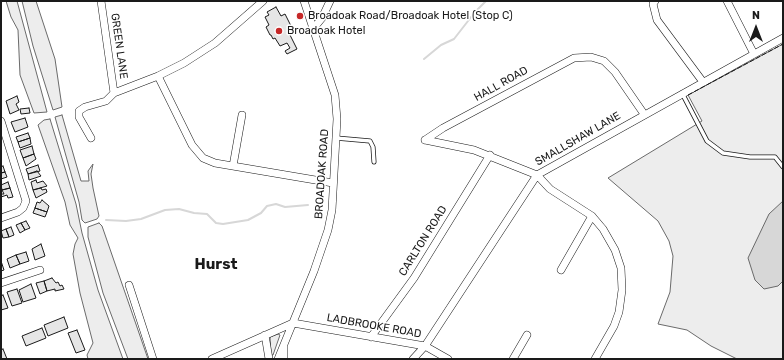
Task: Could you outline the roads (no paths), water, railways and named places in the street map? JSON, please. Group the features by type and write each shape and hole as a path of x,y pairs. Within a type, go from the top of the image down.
{"street":[{"name":"GREEN LANE","path":"101,1 114,93"},
{"path":"92,138 79,117 79,111 85,107 106,101 114,93 158,76 184,63 215,43 263,1"},
{"name":"BROADOAK ROAD","path":"278,359 314,271 328,230 332,210 336,138 335,95 304,1"},
{"path":"313,29 322,18 330,1"},
{"path":"656,1 653,4 657,20 703,82"},
{"path":"727,1 754,54"},
{"name":"SMALLSHAW LANE","path":"413,359 425,346 537,175 644,114 783,38"},
{"name":"HALL ROAD","path":"490,155 458,145 425,140 443,128 560,64 574,58 591,57 604,61 615,72 644,114"},
{"path":"158,76 192,145 204,158 215,163 333,183"},
{"path":"233,166 242,115"},
{"path":"1,121 26,201 23,208 18,212 1,218"},
{"path":"490,155 537,175 550,189 592,216 608,237 615,250 621,268 622,290 619,312 614,326 595,359"},
{"name":"CARLTON ROAD","path":"371,337 414,278 490,155"},
{"path":"560,270 592,216"},
{"path":"1,283 40,270"},
{"path":"129,285 153,359"},
{"path":"212,359 293,323"},
{"name":"LADBROOKE ROAD","path":"293,323 425,346 448,359"},
{"path":"513,359 527,335"},
{"path":"265,336 269,359"},
{"name":"BROADOAK ROAD","path":"284,346 284,359"}],"lane":[{"path":"682,94 707,141 723,153 750,158 775,157 783,167"},
{"path":"336,138 370,141 374,147 374,162"}],"waterway":[{"path":"424,59 441,45 454,39 475,12 486,1"},
{"path":"106,220 126,221 141,219 165,210 179,209 194,213 207,214 216,223 223,224 248,220 261,213 267,206 276,204 285,207 308,205"}],"place":[{"name":"Broadoak Road/Broadoak Hotel (Stop C)","path":"300,16"},
{"name":"Broadoak Hotel","path":"279,31"}],"district":[{"name":"Hurst","path":"216,265"}]}
